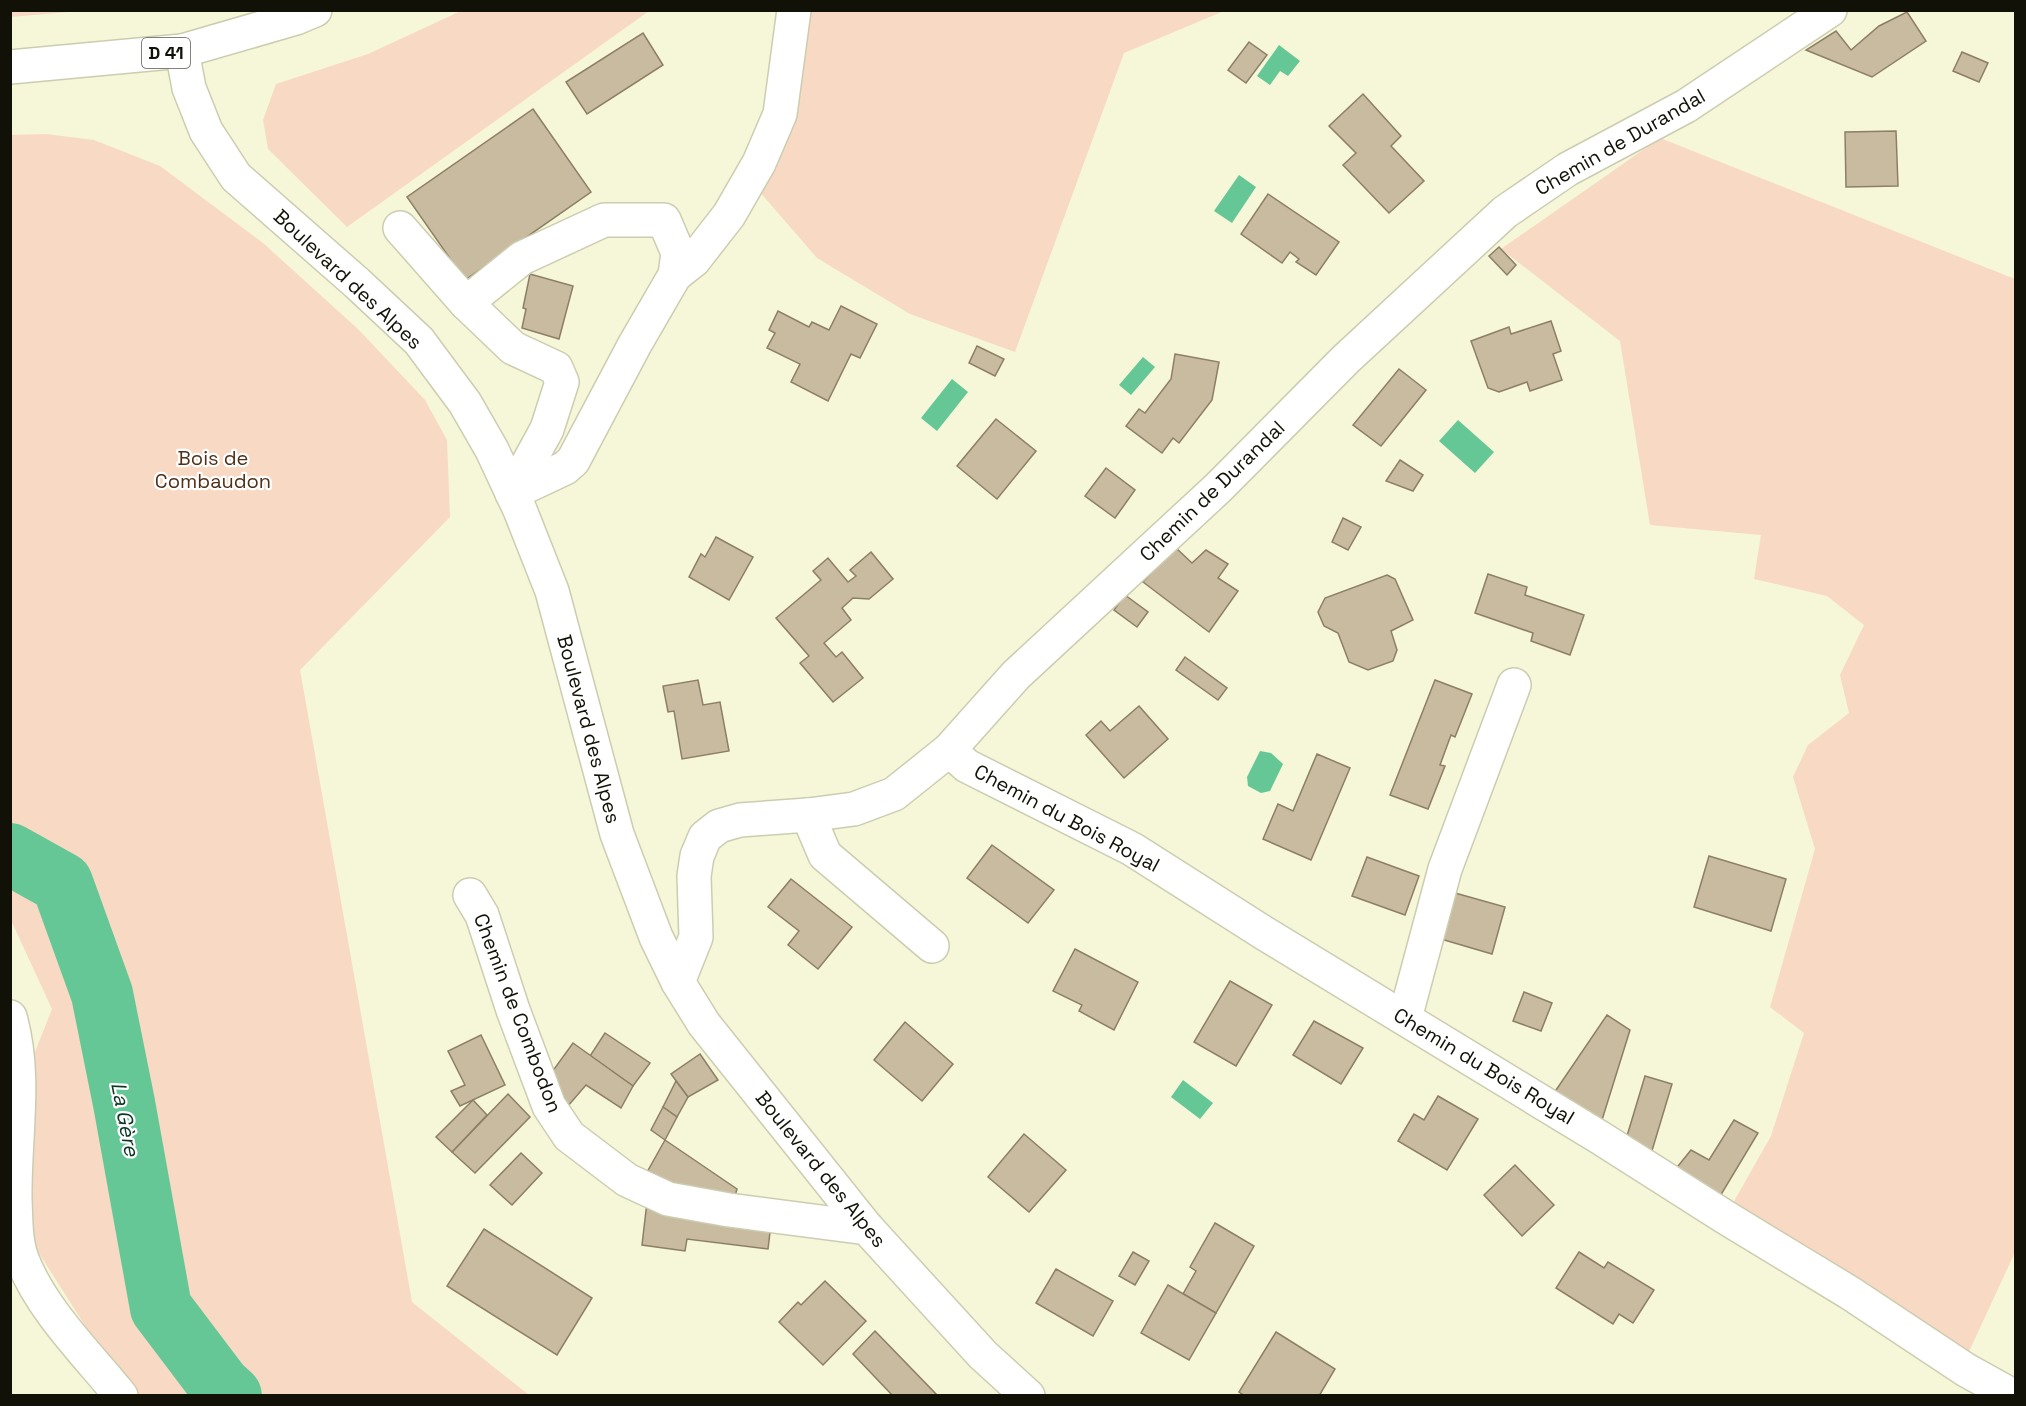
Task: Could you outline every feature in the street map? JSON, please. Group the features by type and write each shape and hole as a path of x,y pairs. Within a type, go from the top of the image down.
{"street":[{"name":"D 41","path":"10,67 182,51 297,18 315,10"},
{"path":"512,493 565,468 573,461 635,344 675,275 693,260 729,215 759,163 780,114 794,10"},
{"name":"Chemin de Durandal","path":"678,982 696,937 694,876 697,856 705,837 718,826 740,820 854,809 894,794 949,750 1016,675 1218,488 1346,358 1505,212 1568,169 1686,106 1830,10"},
{"name":"Boulevard des Alpes","path":"182,51 189,88 206,131 236,177 357,283 419,341 465,403 492,450 552,591 617,834 656,937 678,982 704,1024 867,1228 982,1355 1028,1395"},
{"path":"466,303 522,258 604,220 664,220 678,253 675,275"},
{"path":"400,228 466,303 513,348 556,368 562,382 548,429 512,493"},
{"path":"1406,1018 1445,869 1514,685"},
{"name":"Chemin du Bois Royal","path":"949,750 967,766 1132,849 1264,933 1406,1018 1850,1293 1966,1370 2013,1395"},
{"path":"808,815 825,855 932,946"},
{"name":"Chemin de Combodon","path":"470,895 482,915 513,1010 549,1106 568,1136 627,1180 668,1199 729,1210 867,1228"},
{"path":"10,1017 20,1082 15,1170 16,1227 21,1257 43,1300 121,1395"}],"green space":[{"path":"11,10 80,10 80,11 11,17"},
{"path":"463,10 649,11 347,227 268,149 263,120 276,84 368,54"},
{"path":"805,11 1224,11 1124,53 1015,352 910,314 817,258 759,191"},
{"name":"Bois de Combaudon","path":"46,134 94,140 160,166 263,243 359,330 425,400 447,440 450,517 300,670 412,1302 529,1395 129,1395 18,1220 18,1095 52,1009 10,918 10,135"},
{"path":"1660,138 2015,279 2016,1250 1966,1358 1729,1210 1771,1136 1804,1033 1770,1007 1815,849 1793,777 1808,745 1849,713 1840,675 1864,625 1827,596 1754,579 1761,535 1650,525 1620,341 1501,249"}],"shaded area":[{"path":"1279,45 1300,61 1288,76 1280,71 1270,85 1257,76"},
{"path":"1239,175 1256,187 1232,223 1214,211"},
{"path":"1143,357 1155,367 1131,395 1119,385"},
{"path":"952,379 968,392 937,431 921,418"},
{"path":"1458,420 1494,452 1475,473 1439,441"},
{"path":"1260,751 1271,753 1283,764 1270,791 1261,793 1248,786 1247,777"},
{"path":"11,835 67,866 80,878 89,891 109,923 113,934 118,957 119,998 77,1002 85,975 82,956 60,913 37,890 11,874"},
{"path":"1183,1080 1213,1103 1200,1119 1171,1097"}],"building":[{"path":"1907,12 1926,41 1872,77 1806,50 1836,31 1851,50 1879,26"},
{"path":"643,33 663,65 587,114 566,82"},
{"path":"1249,42 1267,55 1246,83 1228,70"},
{"path":"1962,52 1988,63 1979,82 1953,71"},
{"path":"1363,94 1401,136 1391,146 1424,181 1389,213 1343,165 1356,153 1329,126"},
{"path":"533,109 591,192 465,280 407,197"},
{"path":"1896,131 1898,186 1846,187 1845,132"},
{"path":"1268,194 1339,242 1316,275 1296,262 1299,259 1290,252 1282,263 1241,234"},
{"path":"1499,247 1516,265 1507,275 1489,256"},
{"path":"530,274 573,286 559,339 522,328 526,309 523,308"},
{"path":"841,306 877,324 860,358 851,354 828,401 791,382 800,364 767,348 775,333 769,330 778,311 809,327 812,322 829,330"},
{"path":"1551,321 1561,351 1553,354 1562,380 1530,391 1527,382 1499,392 1488,388 1471,341 1509,327 1511,334"},
{"path":"977,346 1004,359 995,376 969,363"},
{"path":"1175,354 1219,362 1212,400 1179,443 1173,438 1162,453 1126,426 1139,409 1145,413 1171,379"},
{"path":"1399,369 1426,390 1381,446 1353,425"},
{"path":"996,419 1036,451 997,499 957,466"},
{"path":"1400,460 1423,475 1413,491 1386,481"},
{"path":"1106,468 1135,490 1115,518 1085,496"},
{"path":"1343,518 1361,527 1348,550 1332,542"},
{"path":"716,537 753,557 729,600 689,577 701,554 705,557"},
{"path":"1175,547 1192,563 1206,550 1228,564 1218,578 1238,591 1209,632 1143,582"},
{"path":"871,552 893,579 869,599 853,598 842,608 851,620 824,643 836,657 842,652 863,678 833,702 800,663 809,656 776,618 821,580 813,571 828,558 848,582 856,576 850,570"},
{"path":"1488,574 1527,587 1525,595 1584,615 1570,655 1531,641 1533,633 1475,613"},
{"path":"1387,575 1395,579 1413,620 1391,631 1397,650 1393,661 1368,670 1349,662 1338,633 1324,626 1318,612 1325,598"},
{"path":"1125,595 1148,612 1137,627 1114,610"},
{"path":"1185,657 1227,688 1218,700 1176,670"},
{"path":"698,680 703,705 720,702 729,751 682,759 674,711 668,712 663,686"},
{"path":"1435,680 1472,694 1455,737 1451,735 1440,765 1445,766 1428,809 1390,795"},
{"path":"1139,706 1168,739 1124,778 1086,735 1101,721 1110,731"},
{"path":"1317,754 1350,768 1311,860 1263,839 1278,804 1293,811"},
{"path":"992,845 1054,890 1028,923 967,878"},
{"path":"1709,856 1786,879 1771,931 1694,907"},
{"path":"1367,857 1419,876 1405,915 1352,896"},
{"path":"791,879 852,927 818,969 788,945 799,931 768,907"},
{"path":"1448,891 1505,907 1492,954 1434,937"},
{"path":"1075,949 1138,982 1114,1030 1079,1011 1082,1005 1053,991"},
{"path":"1230,981 1272,1005 1236,1066 1194,1042"},
{"path":"1524,992 1552,1003 1541,1031 1513,1021"},
{"path":"1607,1015 1630,1030 1602,1120 1552,1096"},
{"path":"1314,1021 1363,1048 1341,1084 1293,1055"},
{"path":"905,1022 953,1064 922,1101 874,1060"},
{"path":"605,1033 650,1063 633,1086 590,1056"},
{"path":"481,1035 505,1085 460,1106 451,1091 465,1085 448,1051"},
{"path":"573,1043 633,1086 621,1108 586,1085 568,1106 552,1072"},
{"path":"700,1054 718,1080 688,1097 671,1074"},
{"path":"1645,1076 1672,1084 1651,1154 1627,1136"},
{"path":"676,1081 688,1097 677,1117 663,1107"},
{"path":"508,1094 530,1117 475,1173 452,1152"},
{"path":"1438,1096 1478,1119 1447,1170 1398,1141 1414,1114 1424,1120"},
{"path":"473,1100 487,1115 452,1152 436,1137"},
{"path":"663,1107 677,1117 665,1140 651,1130"},
{"path":"1734,1120 1758,1133 1719,1198 1674,1171 1691,1150 1709,1160"},
{"path":"1024,1134 1066,1170 1029,1212 988,1177"},
{"path":"665,1140 737,1189 734,1199 670,1190 646,1174"},
{"path":"521,1153 542,1173 512,1205 490,1185"},
{"path":"1515,1165 1554,1205 1522,1236 1484,1195"},
{"path":"647,1202 771,1224 768,1249 687,1239 685,1251 642,1245"},
{"path":"1215,1223 1254,1246 1216,1313 1183,1294 1196,1271 1190,1267"},
{"path":"484,1229 592,1298 557,1355 447,1286"},
{"path":"1133,1252 1149,1261 1135,1285 1119,1276"},
{"path":"1579,1252 1604,1268 1608,1262 1654,1290 1633,1323 1619,1314 1613,1324 1556,1288"},
{"path":"1056,1269 1113,1301 1093,1336 1036,1303"},
{"path":"825,1281 866,1321 823,1365 779,1322 798,1302 801,1305"},
{"path":"1168,1285 1216,1313 1189,1360 1141,1333"},
{"path":"875,1331 936,1394 935,1396 893,1396 853,1354"},
{"path":"1276,1332 1335,1369 1319,1396 1245,1396 1239,1392"}],"waterway":[{"name":"La Gère","path":"10,854 62,883 102,994 161,1308 220,1386 231,1396"}]}
